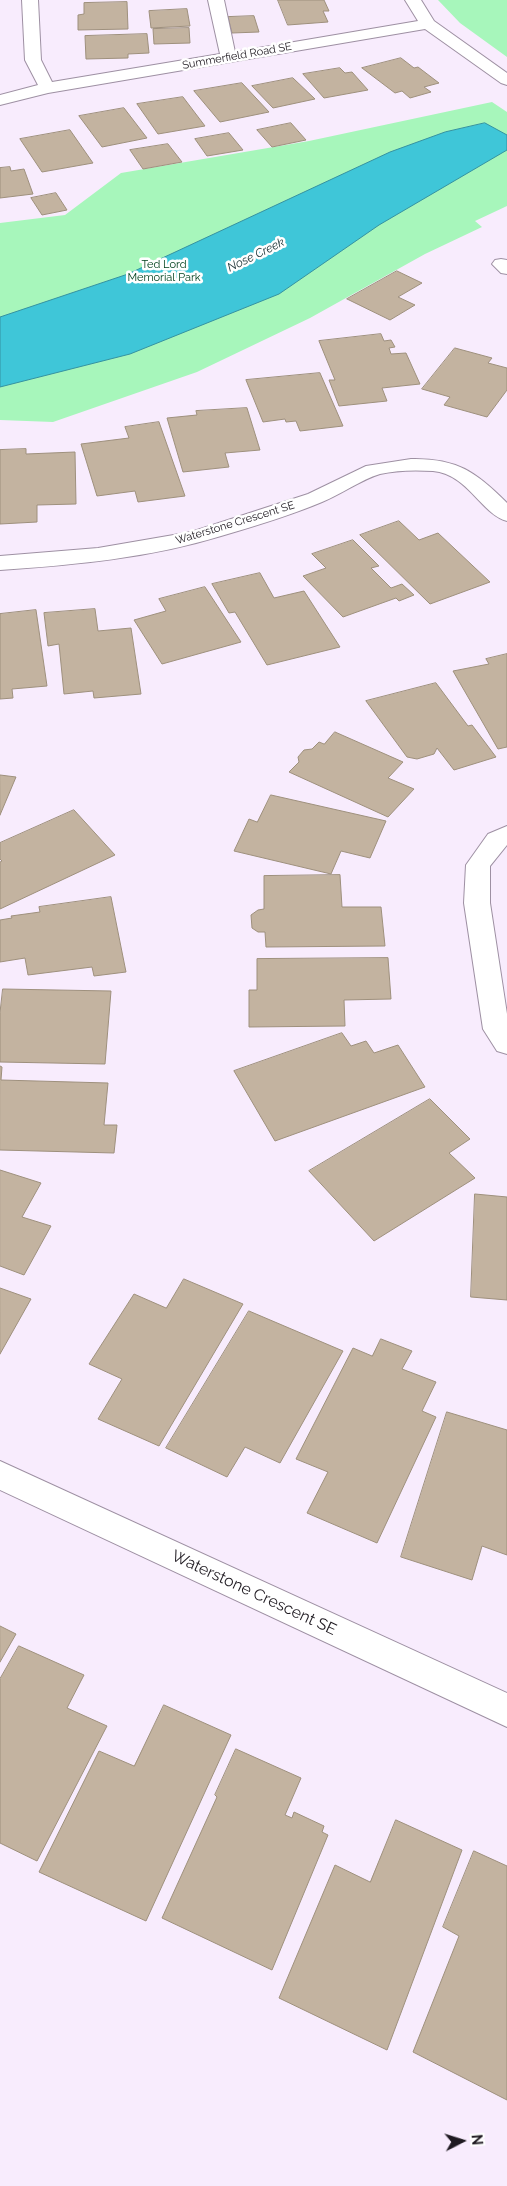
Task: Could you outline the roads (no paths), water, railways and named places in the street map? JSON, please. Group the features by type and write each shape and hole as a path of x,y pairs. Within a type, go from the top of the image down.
{"street":[{"path":"30,0 33,60 46,88"},
{"path":"216,0 228,57"},
{"path":"413,0 428,24 507,80"},
{"name":"Summerfield Road SE","path":"0,100 46,88 428,24"},
{"name":"Waterstone Crescent SE","path":"0,563 54,559 132,549 195,537 277,512 330,492 373,470 406,465 436,465 462,473 507,515"},
{"path":"507,835 497,840 478,865 477,903 496,1029 507,1044"},
{"name":"Waterstone Crescent SE","path":"0,1475 507,1710"}],"water":[{"name":"Nose Creek","path":"485,123 507,135 507,150 379,225 279,294 130,354 0,387 0,317 128,274 390,152 445,132"}],"park label":[{"name":"Ted Lord Memorial Park","path":"164,271"}]}
